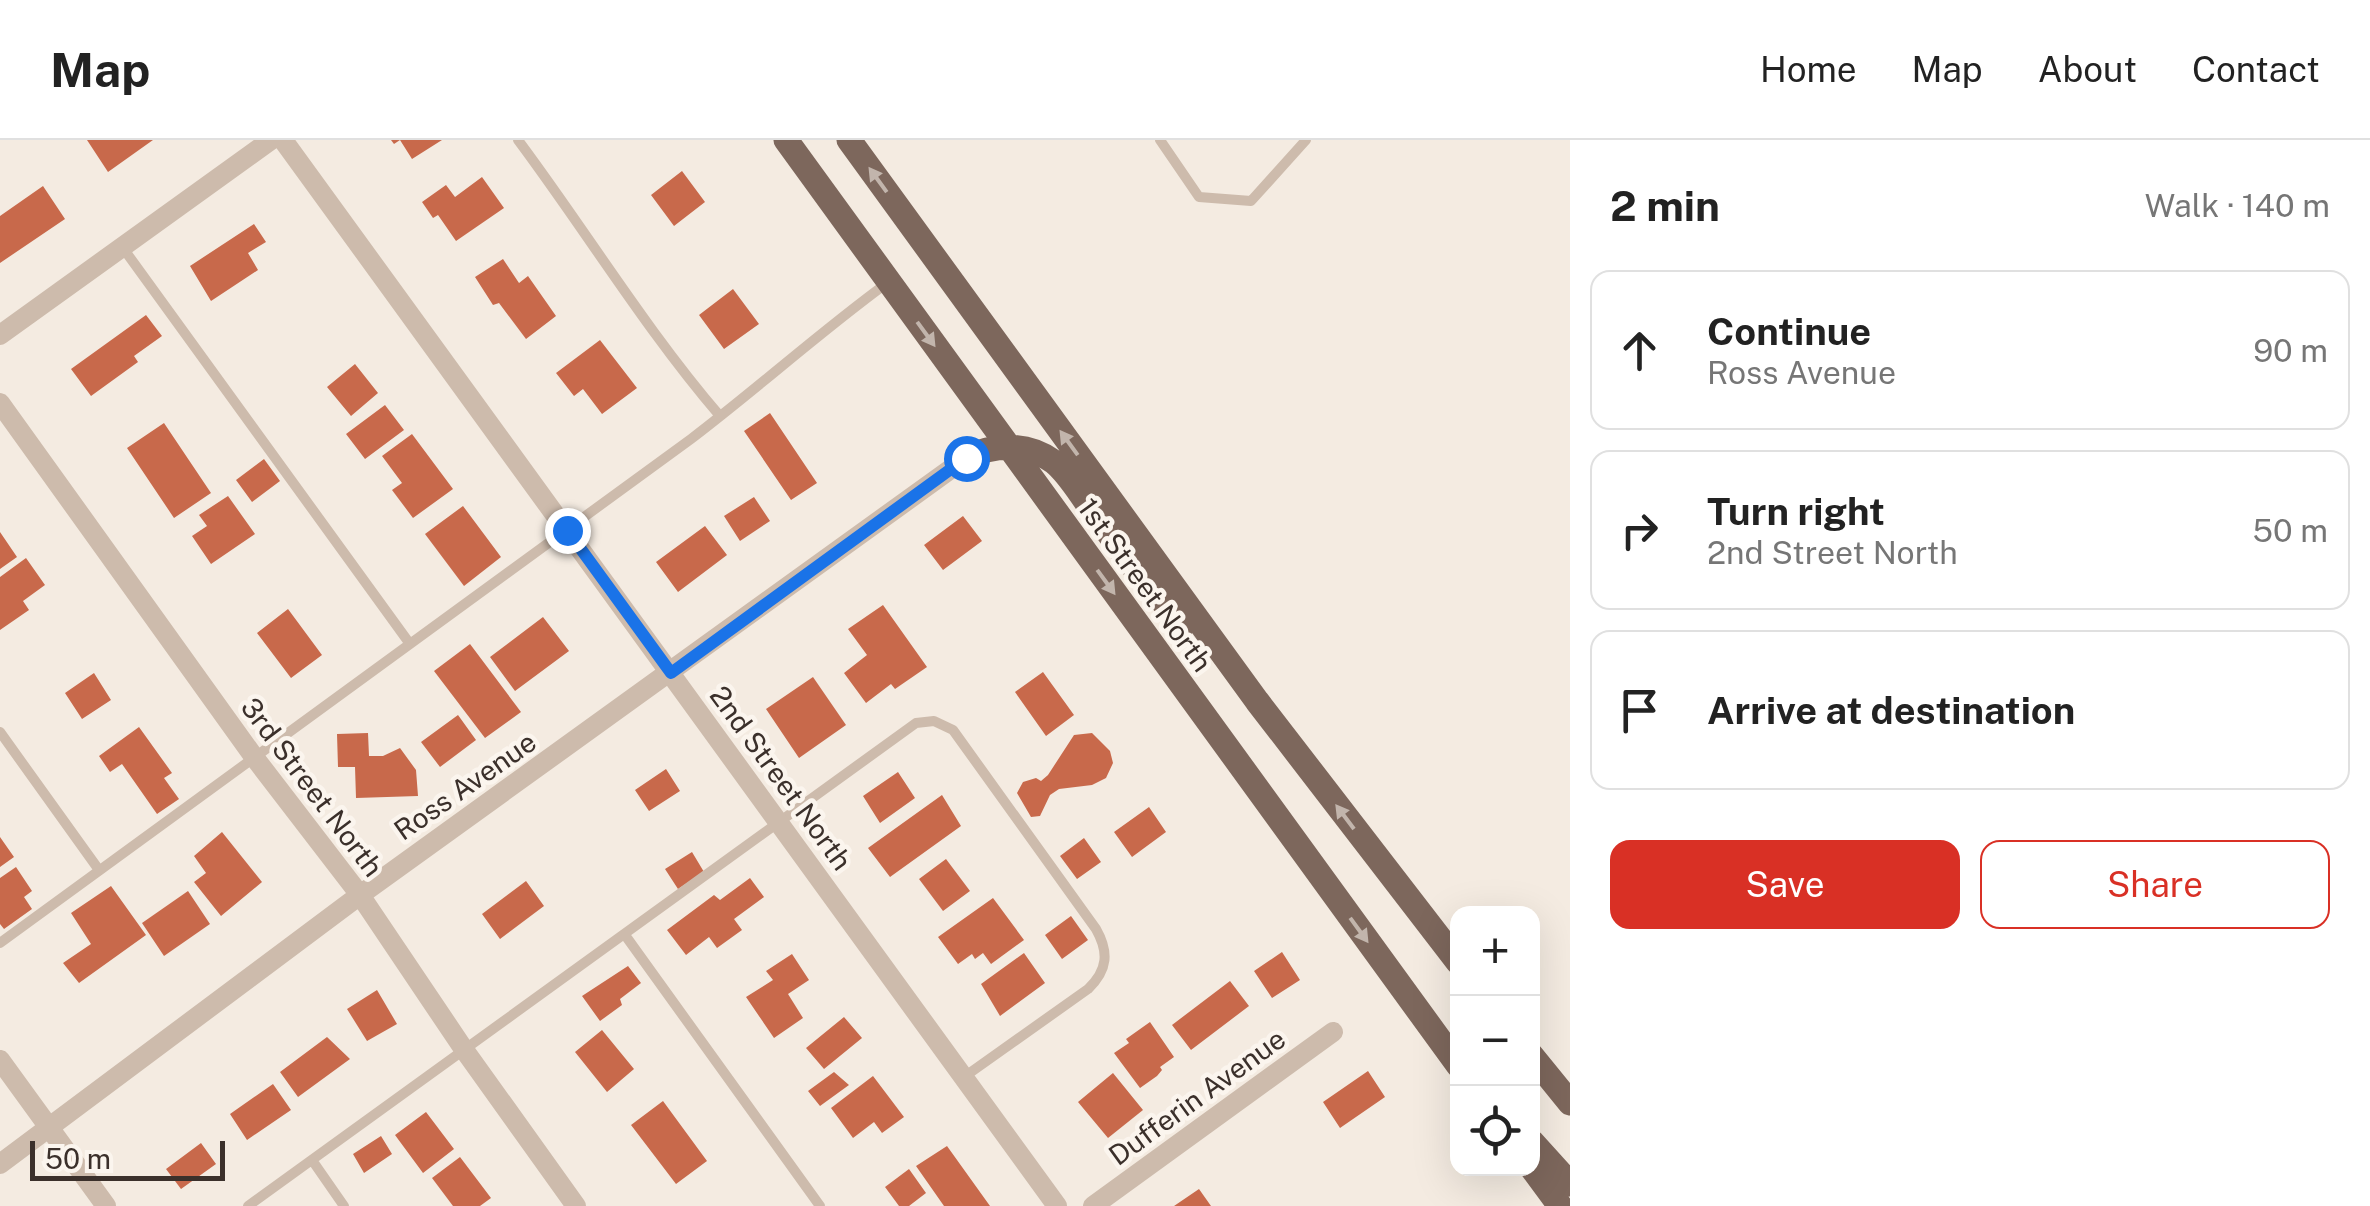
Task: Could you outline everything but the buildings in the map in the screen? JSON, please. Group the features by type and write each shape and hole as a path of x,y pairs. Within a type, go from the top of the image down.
{"main road":[{"name":"1st Street North","path":"786,140 1450,1054"},
{"name":"1st Street North","path":"849,140 1233,668 1450,950"},
{"path":"964,387 985,427 981,442 966,458"},
{"path":"966,458 988,448 1008,447 1030,450 1055,463 1150,588 1233,668"},
{"path":"1399,984 1450,1045"},
{"path":"1540,1053 1570,1087"},
{"path":"1540,1066 1570,1104"},
{"path":"1540,1151 1570,1184"},
{"path":"1521,1176 1538,1206"},
{"path":"1538,1176 1560,1206"}],"street":[{"path":"0,335 271,140"},
{"name":"2nd Street North","path":"283,140 1057,1206"},
{"name":"3rd Street North","path":"0,403 254,757 360,895 576,1206"},
{"name":"Ross Avenue","path":"0,1164 360,895 966,458"},
{"name":"Dufferin Avenue","path":"1093,1206 1333,1032"},
{"path":"0,1060 106,1206"}],"lane":[{"path":"518,140 576,217 688,381 720,416"},
{"path":"1160,140 1199,197 1251,201 1306,140"},
{"path":"122,247 410,644"},
{"path":"0,943 567,530 777,372 820,332 888,282"},
{"path":"248,1206 916,723 934,721 954,730 1096,929 1104,942 1106,958 1097,981 1088,989 964,1077"},
{"path":"0,732 100,870"},
{"path":"626,935 820,1206"},
{"path":"312,1160 344,1206"}],"route":[{"path":"567,530 671,673 966,458"}]}
